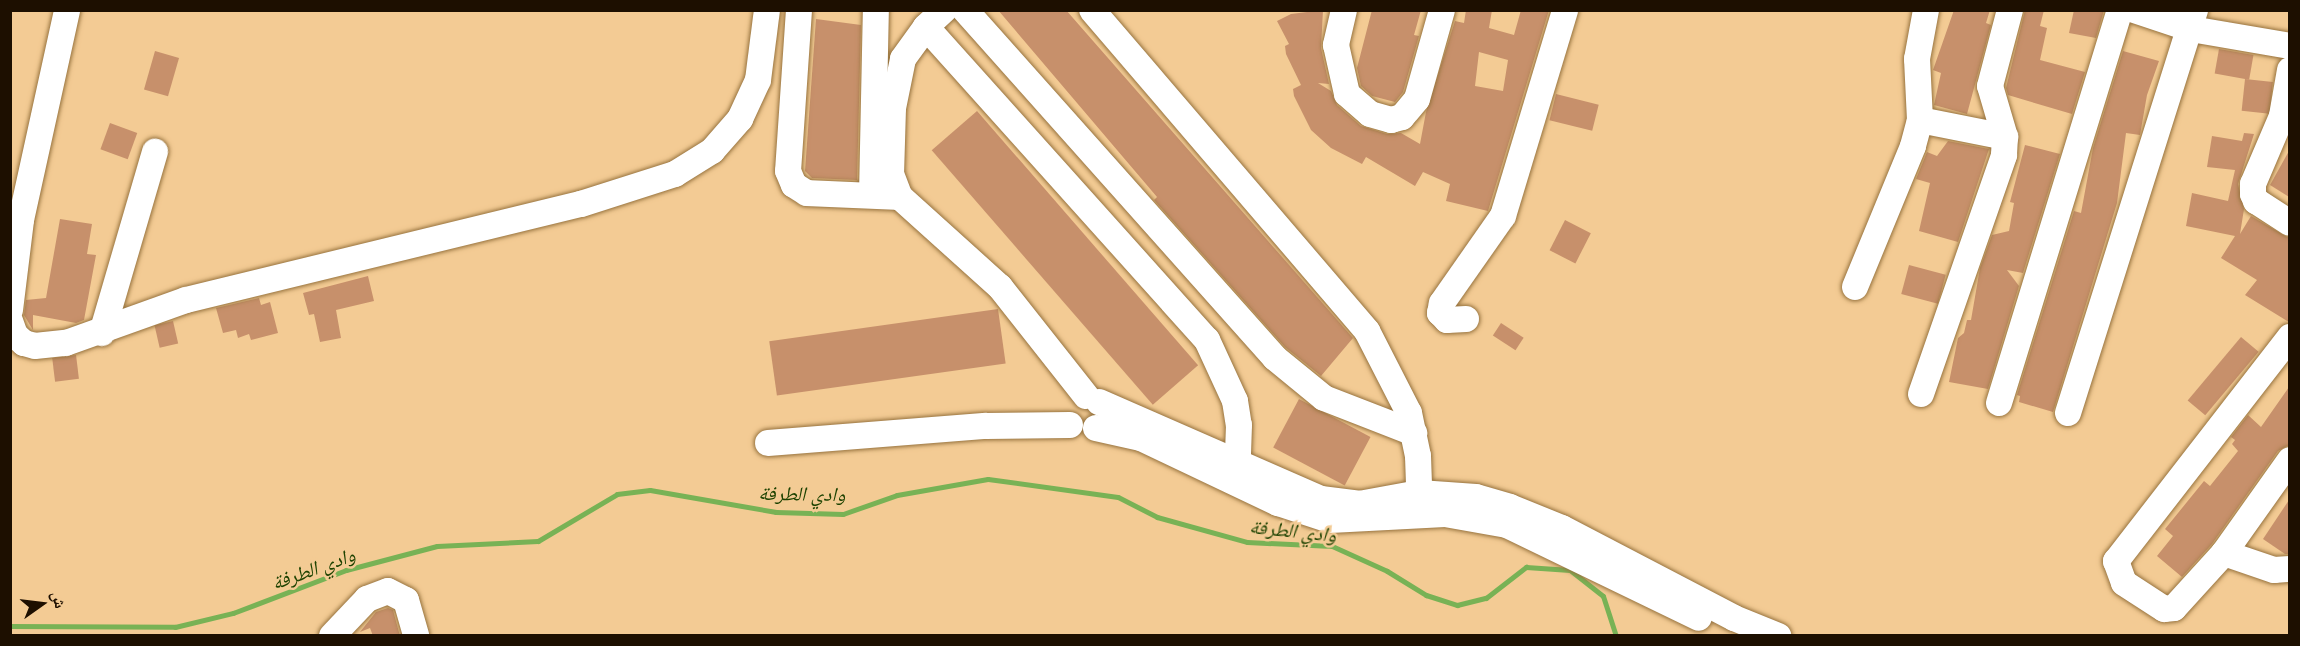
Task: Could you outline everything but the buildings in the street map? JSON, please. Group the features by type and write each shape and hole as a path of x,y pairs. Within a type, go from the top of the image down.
{"street":[{"path":"10,310 16,222 67,10"},
{"path":"10,321 15,335 35,346 102,333 186,300 580,204 675,174 712,152 740,119 758,80 767,10"},
{"path":"799,10 788,171 794,185 807,192 900,197"},
{"path":"872,195 876,10"},
{"path":"1092,10 1367,331 1408,413 1414,433 1419,493"},
{"path":"1344,10 1336,45 1347,94 1370,114 1391,120 1407,113 1417,99 1442,10"},
{"path":"1466,319 1447,320 1440,314 1442,303 1503,216 1565,10"},
{"path":"1855,287 1913,146 1920,120 1917,59 1926,10"},
{"path":"1921,394 2004,155 2005,137 1990,86 2010,10"},
{"path":"1999,403 2120,10"},
{"path":"2134,10 2193,20 2289,46"},
{"path":"943,14 1275,358 1323,398 1414,433"},
{"path":"943,14 903,59 893,108 891,174 900,197 1000,287 1092,399 1102,416 1096,428"},
{"path":"943,14 1207,340 1235,401 1239,425 1238,461"},
{"path":"2068,413 2193,20"},
{"path":"2289,70 2286,120 2253,184 2256,201 2289,223"},
{"path":"1920,120 2005,137"},
{"path":"102,333 155,152"},
{"path":"2289,337 2116,561 2118,572 2124,583 2164,609 2174,608 2224,553 2289,460"},
{"path":"1070,425 1068,405 1092,399 1334,502 1359,504 1419,493 1476,497 1552,523 1734,618 1779,636"},
{"path":"768,443 986,426 1070,425 1082,432 1096,428 1141,438 1278,503 1330,520 1445,514 1507,525 1739,636"},
{"path":"2224,553 2274,570 2289,568"},
{"path":"332,636 367,599 388,591 406,600 416,636"}],"waterway":[{"name":"وادي الطرفة","path":"10,626 175,627 233,613 346,570 437,546 538,541 617,494 650,490 776,512 843,514 897,495 988,479 1118,497 1157,517 1247,542 1332,546 1387,571 1426,595 1457,605 1486,598 1526,567 1570,570 1603,596 1616,636"}]}
